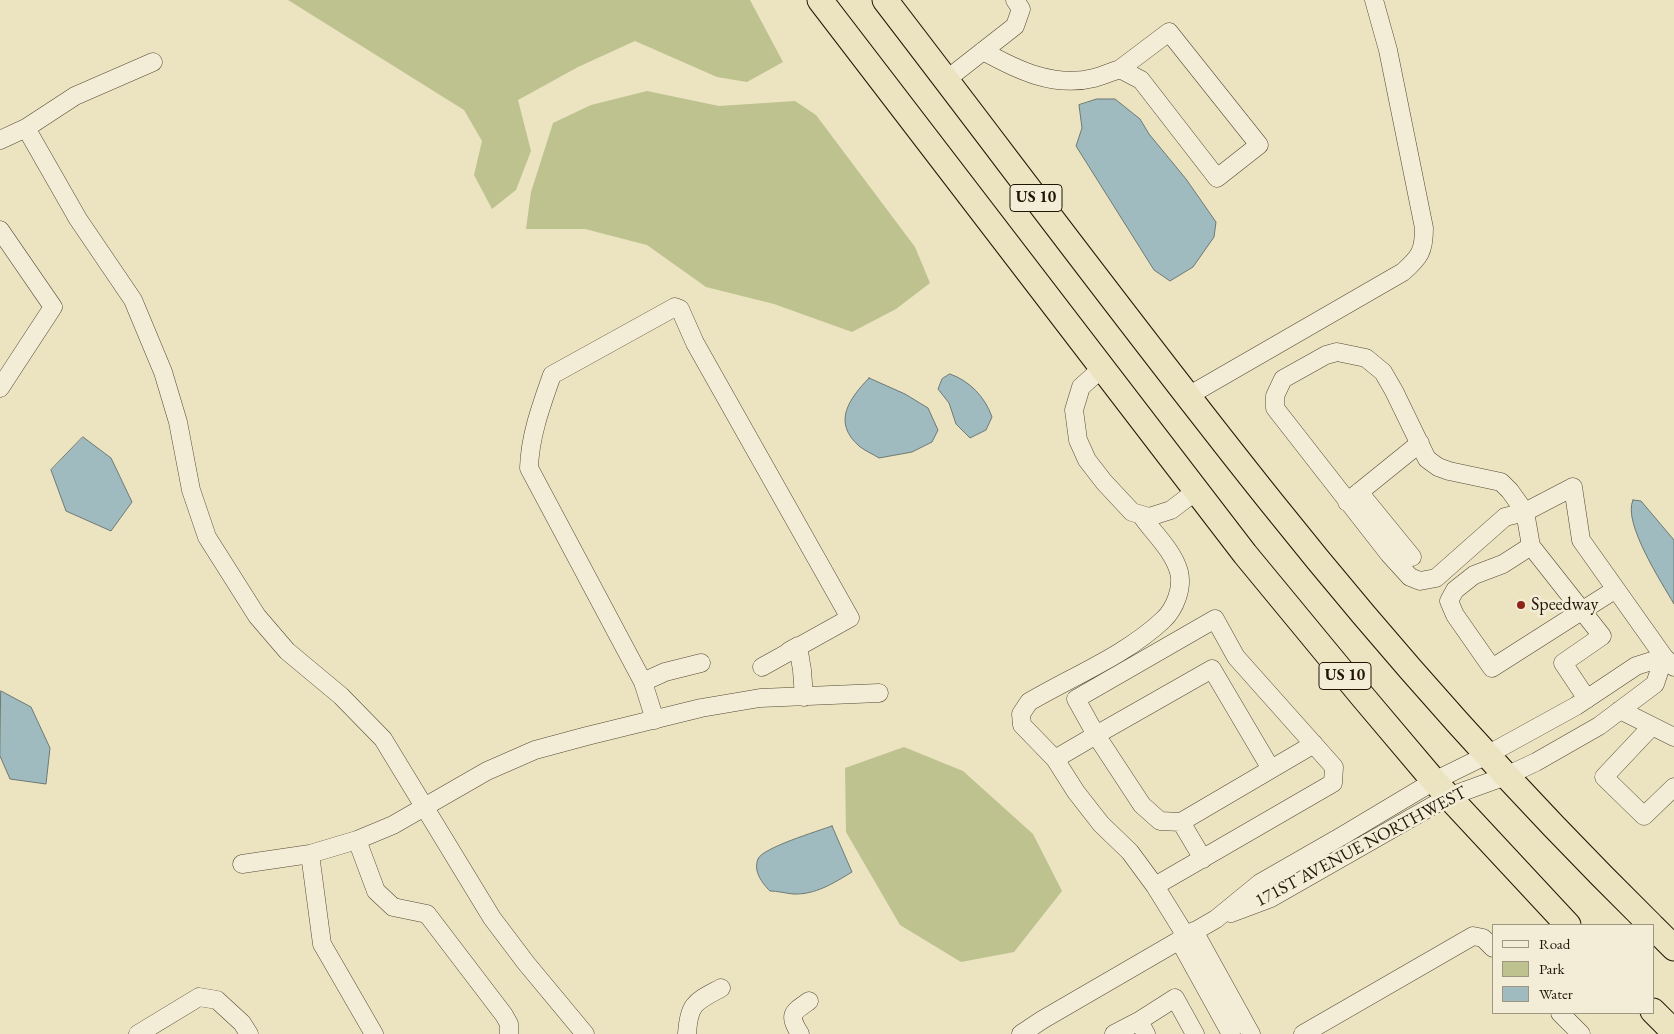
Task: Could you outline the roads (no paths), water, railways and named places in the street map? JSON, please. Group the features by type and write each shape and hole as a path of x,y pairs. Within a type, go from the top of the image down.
{"highway":[{"name":"US 10","path":"820,0 1196,491 1320,645 1441,789 1567,924"},
{"name":"US 10","path":"885,0 1188,396 1333,578 1506,776 1650,924"},
{"name":"US 10","path":"1654,928 1674,948"},
{"path":"1654,1012 1674,1032"}],"street":[{"path":"946,80 1015,26 1021,9 1015,0"},
{"path":"1188,396 1403,272 1417,259 1421,251 1424,242 1424,228 1388,50 1374,0"},
{"path":"983,51 1034,76 1067,81 1095,78 1120,69 1169,32 1259,146 1217,178 1140,80 1120,69"},
{"path":"0,140 26,128 75,96 153,62"},
{"path":"26,128 78,219 133,300 163,372 178,422 191,490 207,537 257,616 287,651 341,696 383,739 492,918 526,963 586,1034"},
{"path":"0,230 53,307 0,388"},
{"path":"655,720 643,682 529,468 529,453 537,419 552,375 675,307 680,308 695,343 850,618 762,666"},
{"path":"1412,557 1353,497 1275,408 1275,396 1283,379 1326,355 1337,352 1366,358 1383,372 1427,459 1438,467 1501,482 1510,491 1525,512 1531,546 1602,636 1563,663 1587,699"},
{"path":"1102,368 1081,387 1074,410 1078,440 1087,460 1104,482 1132,512 1149,516 1171,510 1196,491"},
{"path":"1353,497 1420,444"},
{"path":"1353,497 1389,554 1410,577 1420,581 1436,578 1505,517 1525,512 1573,487 1581,540 1669,662"},
{"path":"1141,514 1176,562 1180,583 1176,601 1164,619 1136,641 1029,702 1021,714 1022,725 1055,759 1076,792 1101,824 1130,852 1155,886 1251,1034"},
{"path":"1531,546 1503,564 1474,574 1455,590 1449,601 1455,615 1492,668 1616,589"},
{"path":"1155,886 1333,784 1334,767 1314,744 1236,657 1215,619 1076,699 1096,735 1142,805 1160,821 1181,822 1314,744"},
{"path":"798,646 804,697"},
{"path":"1055,759 1236,657"},
{"name":"171ST AVENUE NORTHWEST","path":"1441,789 1506,776 1536,762 1599,726 1655,684 1669,662"},
{"name":"171ST AVENUE NORTHWEST","path":"1021,1034 1216,919 1260,883 1342,836 1441,789 1487,755 1587,699 1636,666 1669,662"},
{"path":"643,682 665,672 701,663"},
{"path":"1212,669 1271,769"},
{"path":"242,864 310,854 357,840 393,825 487,771 536,750 701,708 760,698 879,693"},
{"path":"1620,710 1674,736"},
{"path":"1652,726 1604,777 1644,816 1674,787"},
{"path":"1181,822 1203,859"},
{"path":"357,840 376,891 393,907 427,914 504,1015 509,1024 509,1034"},
{"path":"310,854 322,944 374,1034"},
{"path":"1187,936 1231,1034"},
{"path":"1303,1034 1473,936 1483,938 1492,947"},
{"path":"688,1034 690,1011 694,1005 721,988"},
{"path":"138,1034 198,997 217,1000 242,1023 249,1034"},
{"path":"1114,1034 1142,1027 1175,998 1196,1034"},
{"path":"800,1034 793,1023 792,1016 795,1011 809,1001"},
{"path":"1561,1014 1581,1034"}],"water":[{"path":"1097,99 1115,99 1140,119 1149,134 1186,179 1216,222 1214,237 1193,267 1170,281 1154,270 1076,146 1082,128 1079,105"},
{"path":"950,374 970,385 981,396 992,417 986,430 970,438 956,424 949,403 938,389 942,379"},
{"path":"869,378 905,394 928,408 938,430 932,442 912,452 879,458 859,446 846,428 846,411 855,394"},
{"path":"83,437 111,458 132,502 111,531 66,511 51,470"},
{"path":"1633,500 1641,501 1674,540 1674,604 1638,537 1631,510"},
{"path":"1,691 31,707 50,748 46,784 10,779 0,756"},
{"path":"832,826 852,872 831,884 809,893 793,894 770,891 761,881 757,872 758,859 779,845"}],"place":[{"name":"Speedway","path":"1521,605"}]}
